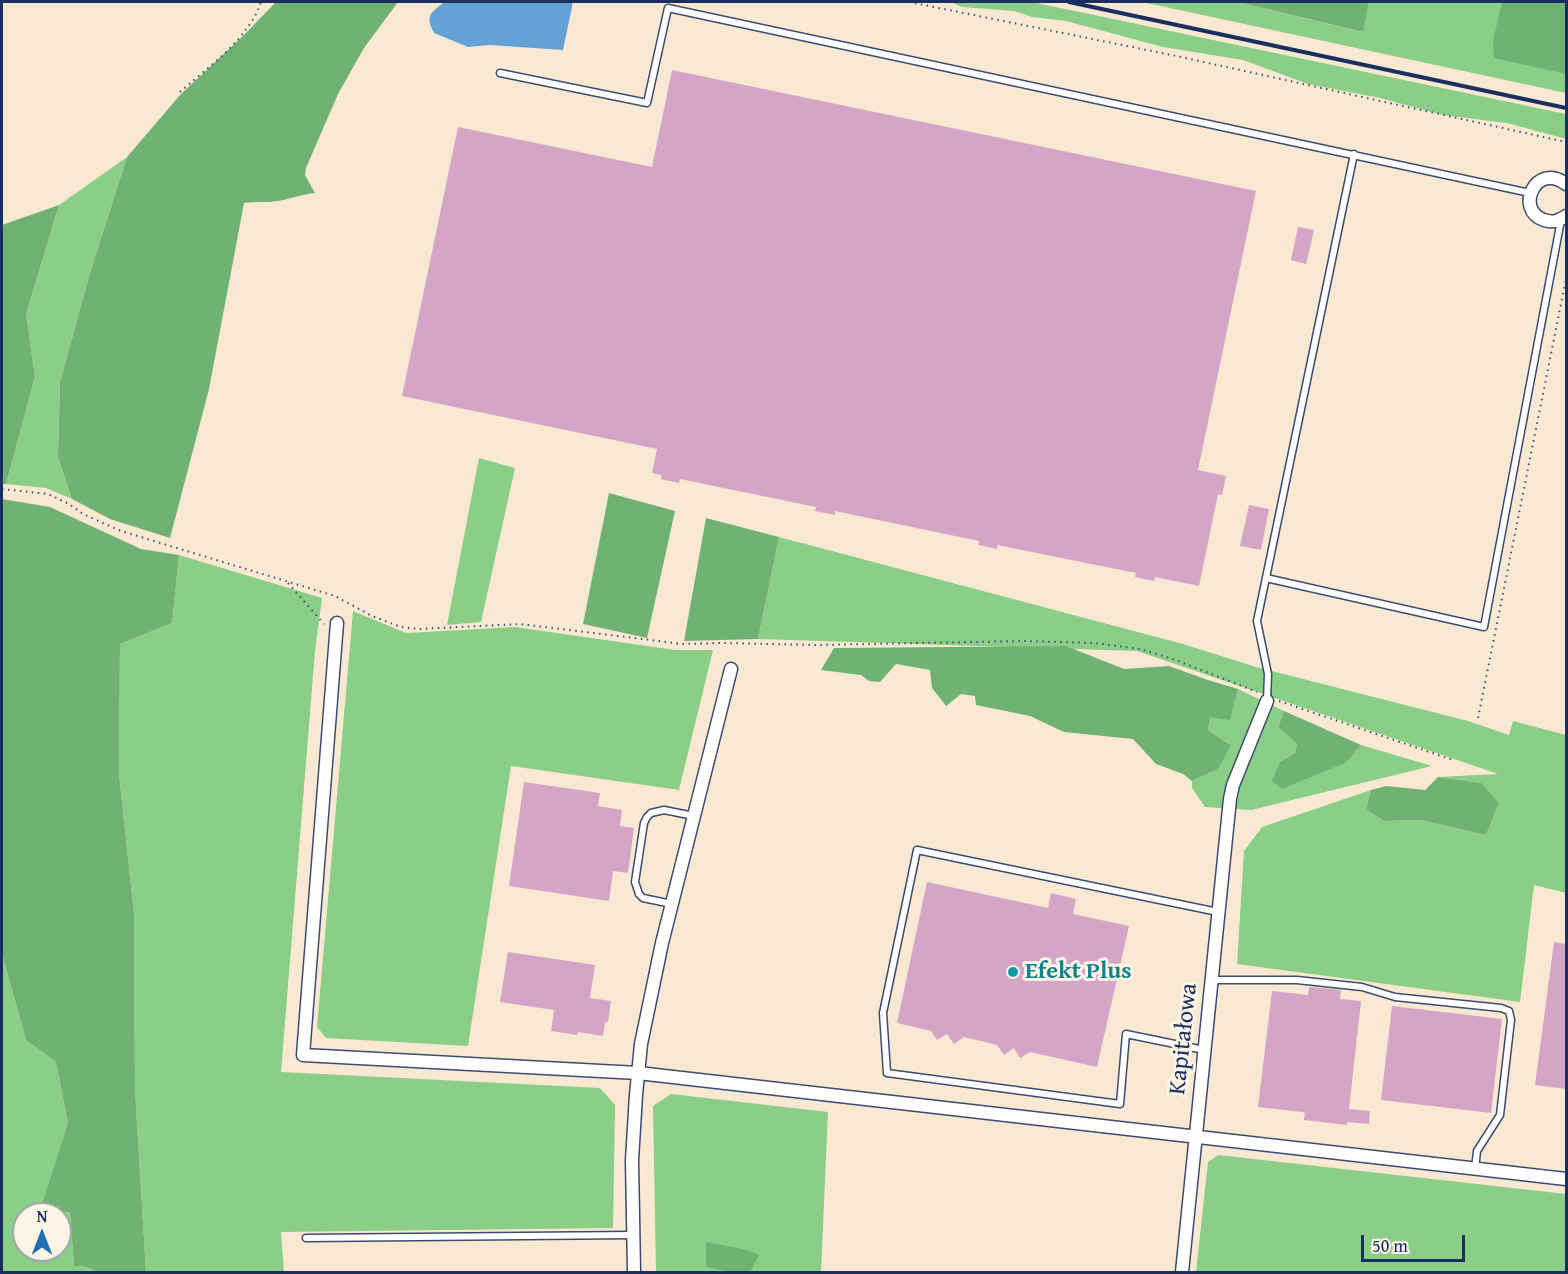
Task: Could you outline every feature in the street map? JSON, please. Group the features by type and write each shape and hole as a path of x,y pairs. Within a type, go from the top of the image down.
{"street":[{"path":"1564,218 1554,222 1540,219 1531,208 1530,193 1533,187 1545,178 1559,179 1566,184"},
{"path":"337,626 303,1055 638,1073 1565,1180"},
{"path":"634,1272 632,1160 638,1073 651,989 731,669"},
{"name":"Kapitałowa","path":"1182,1272 1229,810 1233,785 1267,699"}],"lane":[{"path":"500,74 647,103 668,8 1530,193"},
{"path":"1267,699 1268,675 1257,621 1354,154"},
{"path":"1266,578 1484,627 1564,218"},
{"path":"672,904 643,898 636,889 635,882 644,823 651,813 658,810 694,816"},
{"path":"1204,1050 1126,1034 1120,1104 887,1073 883,1013 917,850 1218,912"},
{"path":"1211,980 1297,980 1362,987 1395,997 1501,1008 1509,1011 1511,1020 1500,1114 1477,1151 1475,1170"},
{"path":"306,1238 633,1235"}],"path":[{"path":"180,93 243,35 256,17 261,2"},
{"path":"909,2 1172,55 1566,142"},
{"path":"1478,718 1566,279"},
{"path":"2,489 48,494 83,514 121,531 335,596 386,622 418,629 520,624 683,644 818,645 1024,641 1094,643 1140,649 1173,659 1267,699 1453,760"},
{"path":"287,581 329,630 337,626"}],"green space":[{"path":"276,2 398,2 364,48 338,94 306,168 305,175 315,193 278,201 244,203 209,389 170,538 110,519 72,499 58,457 60,382 90,273 127,157 181,94"},
{"path":"950,2 1032,2 1566,114 1566,139 1507,123 1443,115 1380,98 1308,84 1243,60 1163,47 1066,21 1032,17 1014,11 962,7"},
{"path":"1142,2 1238,2 1362,32 1369,2 1566,2 1566,93"},
{"path":"1238,2 1369,2 1363,32"},
{"path":"1502,2 1566,2 1566,74 1494,58 1493,41"},
{"path":"127,157 90,273 60,382 58,457 72,499 46,488 6,484 35,377 26,314 59,205"},
{"path":"59,205 26,314 35,377 6,484 2,484 2,225"},
{"path":"479,458 515,468 481,622 447,625"},
{"path":"609,493 675,511 647,638 583,624"},
{"path":"2,499 50,507 141,549 179,555 172,623 120,644 119,774 134,914 135,1090 146,1272 99,1272 83,1266 74,1266 72,1202 43,1202 68,1123 56,1062 26,1040 2,954"},
{"path":"706,518 779,537 758,639 684,641"},
{"path":"779,537 1183,644 1256,667 1468,721 1509,735 1513,721 1566,735 1566,893 1534,885 1520,1002 1237,964 1244,851 1262,827 1371,790 1366,809 1384,821 1421,820 1486,835 1499,803 1482,783 1438,777 1498,774 1137,651 758,639"},
{"path":"179,555 322,598 315,651 281,1072 600,1088 615,1105 613,1228 281,1232 284,1272 146,1272 135,1090 134,914 119,774 120,644 172,623"},
{"path":"353,611 406,633 515,627 675,650 713,650 679,790 511,766 468,1046 326,1038 317,1027"},
{"path":"1066,646 1124,669 1169,666 1238,689 1230,720 1210,717 1208,730 1231,745 1218,769 1192,781 1183,774 1156,764 1133,739 1064,732 1030,716 976,705 975,696 961,694 946,706 932,688 930,670 896,664 880,682 869,681 861,675 821,670 834,648"},
{"path":"1238,689 1284,711 1278,727 1297,744 1295,753 1280,762 1347,762 1361,745 1432,766 1251,810 1205,807 1192,788 1192,781 1218,769 1230,744 1208,730 1210,716 1230,719"},
{"path":"1284,711 1361,745 1347,762 1282,789 1272,781 1280,762 1295,753 1297,744 1278,727"},
{"path":"1438,777 1482,783 1499,803 1486,835 1421,820 1384,821 1366,809 1371,790 1386,786 1425,790"},
{"path":"2,954 26,1040 56,1062 68,1123 44,1202 12,1202 12,1262 72,1262 72,1239 74,1265 99,1272 2,1272"},
{"path":"671,1094 828,1112 821,1272 656,1272 653,1106"},
{"path":"1218,1155 1566,1194 1566,1272 1196,1272 1208,1162"},
{"path":"706,1242 743,1249 759,1255 750,1272 732,1272 706,1267"}],"water":[{"path":"444,2 573,2 563,50 490,45 468,47 434,33 430,15"}],"building":[{"path":"672,70 1256,191 1198,470 1226,476 1222,495 1218,494 1199,586 1155,577 1154,581 1135,577 1136,573 997,545 997,549 978,545 979,541 835,511 835,515 815,511 816,507 680,479 679,483 661,479 661,475 652,473 657,449 402,396 458,127 652,167"},
{"path":"1298,227 1314,230 1306,264 1291,260"},
{"path":"1249,505 1269,509 1261,550 1240,546"},
{"path":"524,782 600,793 598,806 622,810 620,826 634,828 628,873 613,871 609,901 509,886"},
{"name":"Efekt Plus","path":"927,882 1048,908 1051,893 1076,899 1073,914 1129,926 1097,1067 1030,1052 1020,1058 1014,1048 1004,1055 997,1045 964,1037 954,1044 947,1034 937,1040 931,1031 897,1023"},
{"path":"1554,942 1566,944 1566,1089 1535,1085"},
{"path":"508,952 595,965 590,998 611,1001 603,1036 551,1031 554,1010 500,1002"},
{"path":"1309,987 1341,990 1340,999 1361,1001 1349,1109 1370,1111 1369,1124 1347,1122 1347,1125 1304,1120 1305,1113 1302,1112 1258,1107 1272,991 1308,995"},
{"path":"1392,1006 1502,1019 1491,1113 1381,1100"}],"railway":[{"path":"1069,2 1566,108"}],"place":[{"name":"Efekt Plus","path":"1013,972"}]}
